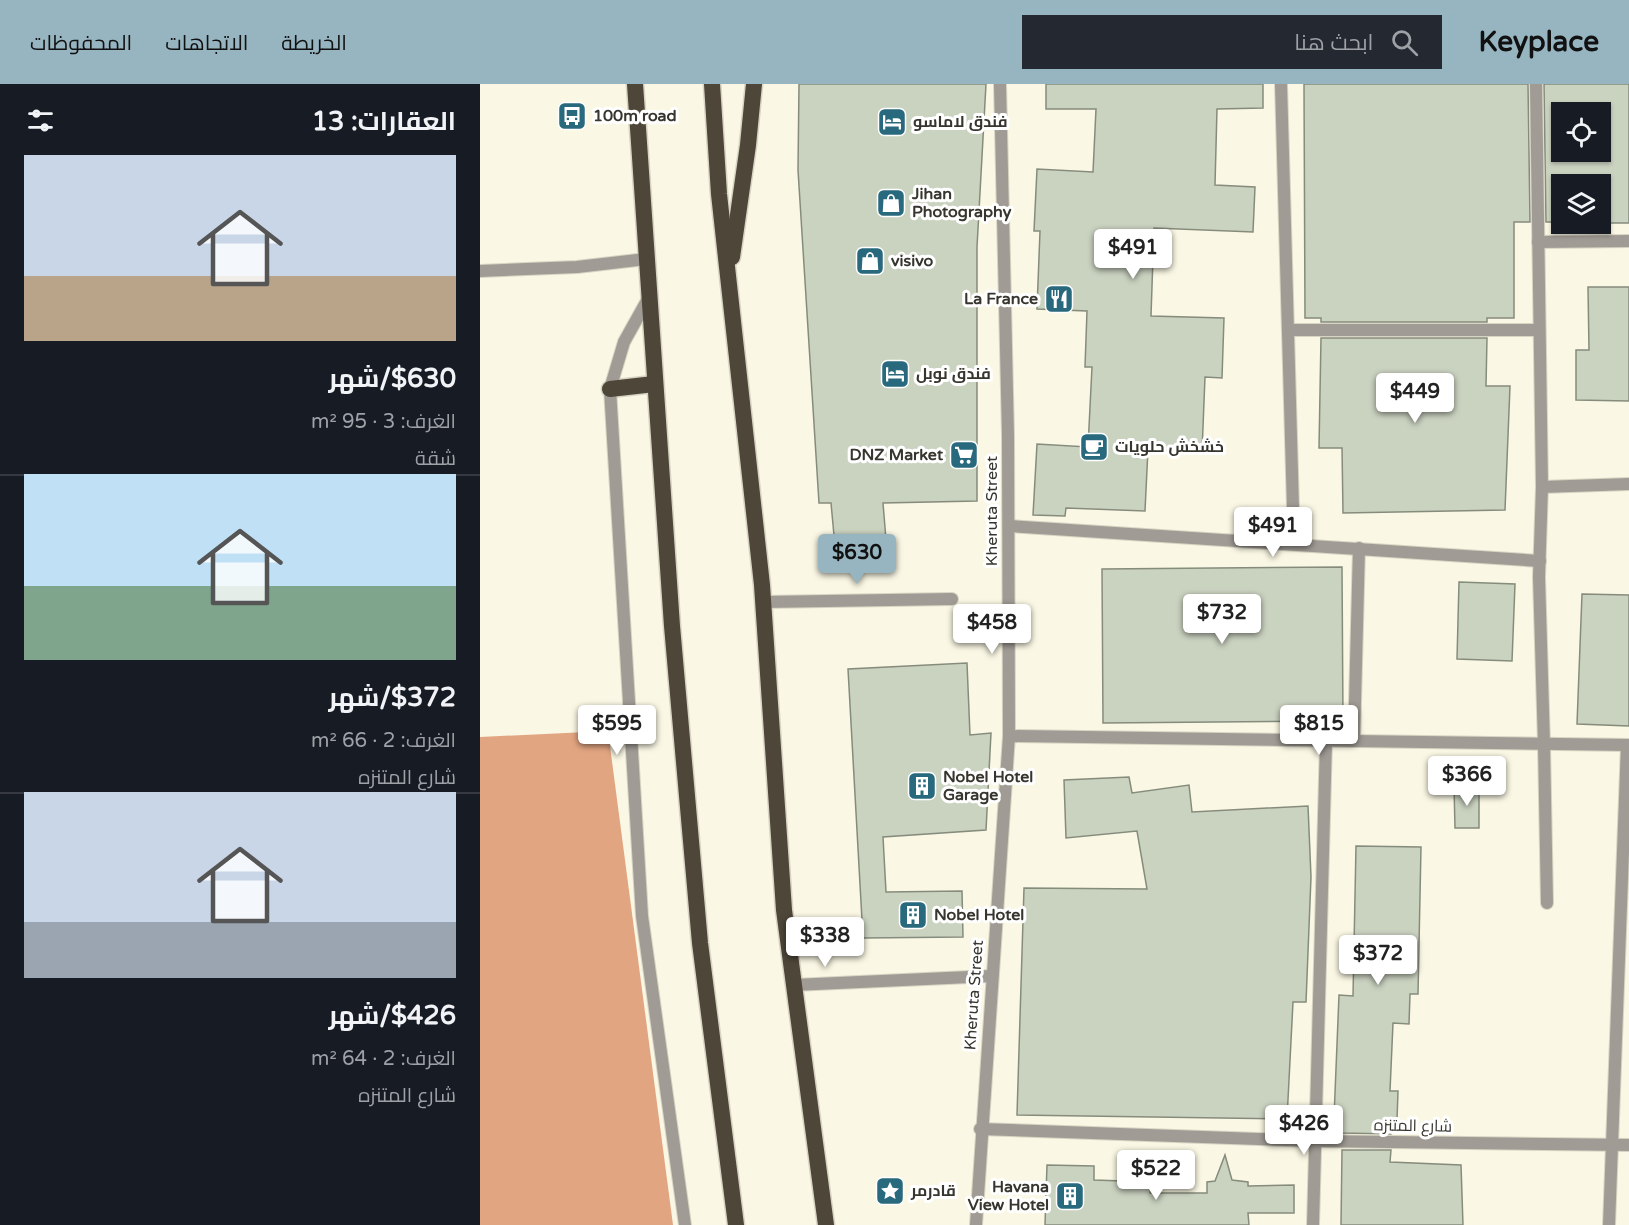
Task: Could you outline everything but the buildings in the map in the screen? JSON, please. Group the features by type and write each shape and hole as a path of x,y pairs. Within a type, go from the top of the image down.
{"highway":[{"path":"635,84 654,384 700,943 736,1225"},
{"path":"712,84 729,282 763,602 784,910 826,1225"},
{"path":"729,282 754,84"},
{"path":"610,389 654,384"}],"street":[{"name":"Kheruta Street","path":"976,1225 980,1129 1009,736 1009,526 1000,84"},
{"path":"1281,84 1294,544"},
{"path":"1536,84 1542,487 1540,561 1547,903"},
{"path":"1538,242 1629,241"},
{"path":"480,271 577,267 646,259"},
{"path":"648,300 624,342 610,389 642,916 685,1225"},
{"path":"1288,330 1539,330"},
{"path":"1542,487 1629,484"},
{"path":"1009,526 1540,561"},
{"path":"1354,741 1359,548"},
{"path":"763,602 952,599"},
{"path":"1009,736 1628,745 1609,1225"},
{"path":"1313,1225 1326,741"},
{"path":"794,985 992,976"},
{"name":"شارع المتنزه","path":"980,1129 1314,1141 1629,1146"}],"shaded area":[{"path":"608,731 673,1225 480,1225 480,737"}],"place":[{"name":"100m road","path":"572,116"},
{"name":"فندق لاماسو","path":"892,122"},
{"name":"Jihan Photography","path":"891,203"},
{"name":"visivo","path":"870,261"},
{"name":"La France","path":"1059,299"},
{"name":"فندق نوبل","path":"895,374"},
{"name":"خشخش حلويات","path":"1094,447"},
{"name":"DNZ Market","path":"964,455"},
{"name":"Nobel Hotel Garage","path":"922,786"},
{"name":"Nobel Hotel","path":"913,915"},
{"name":"قادرمر","path":"890,1191"},
{"name":"Havana View Hotel","path":"1070,1196"}]}
